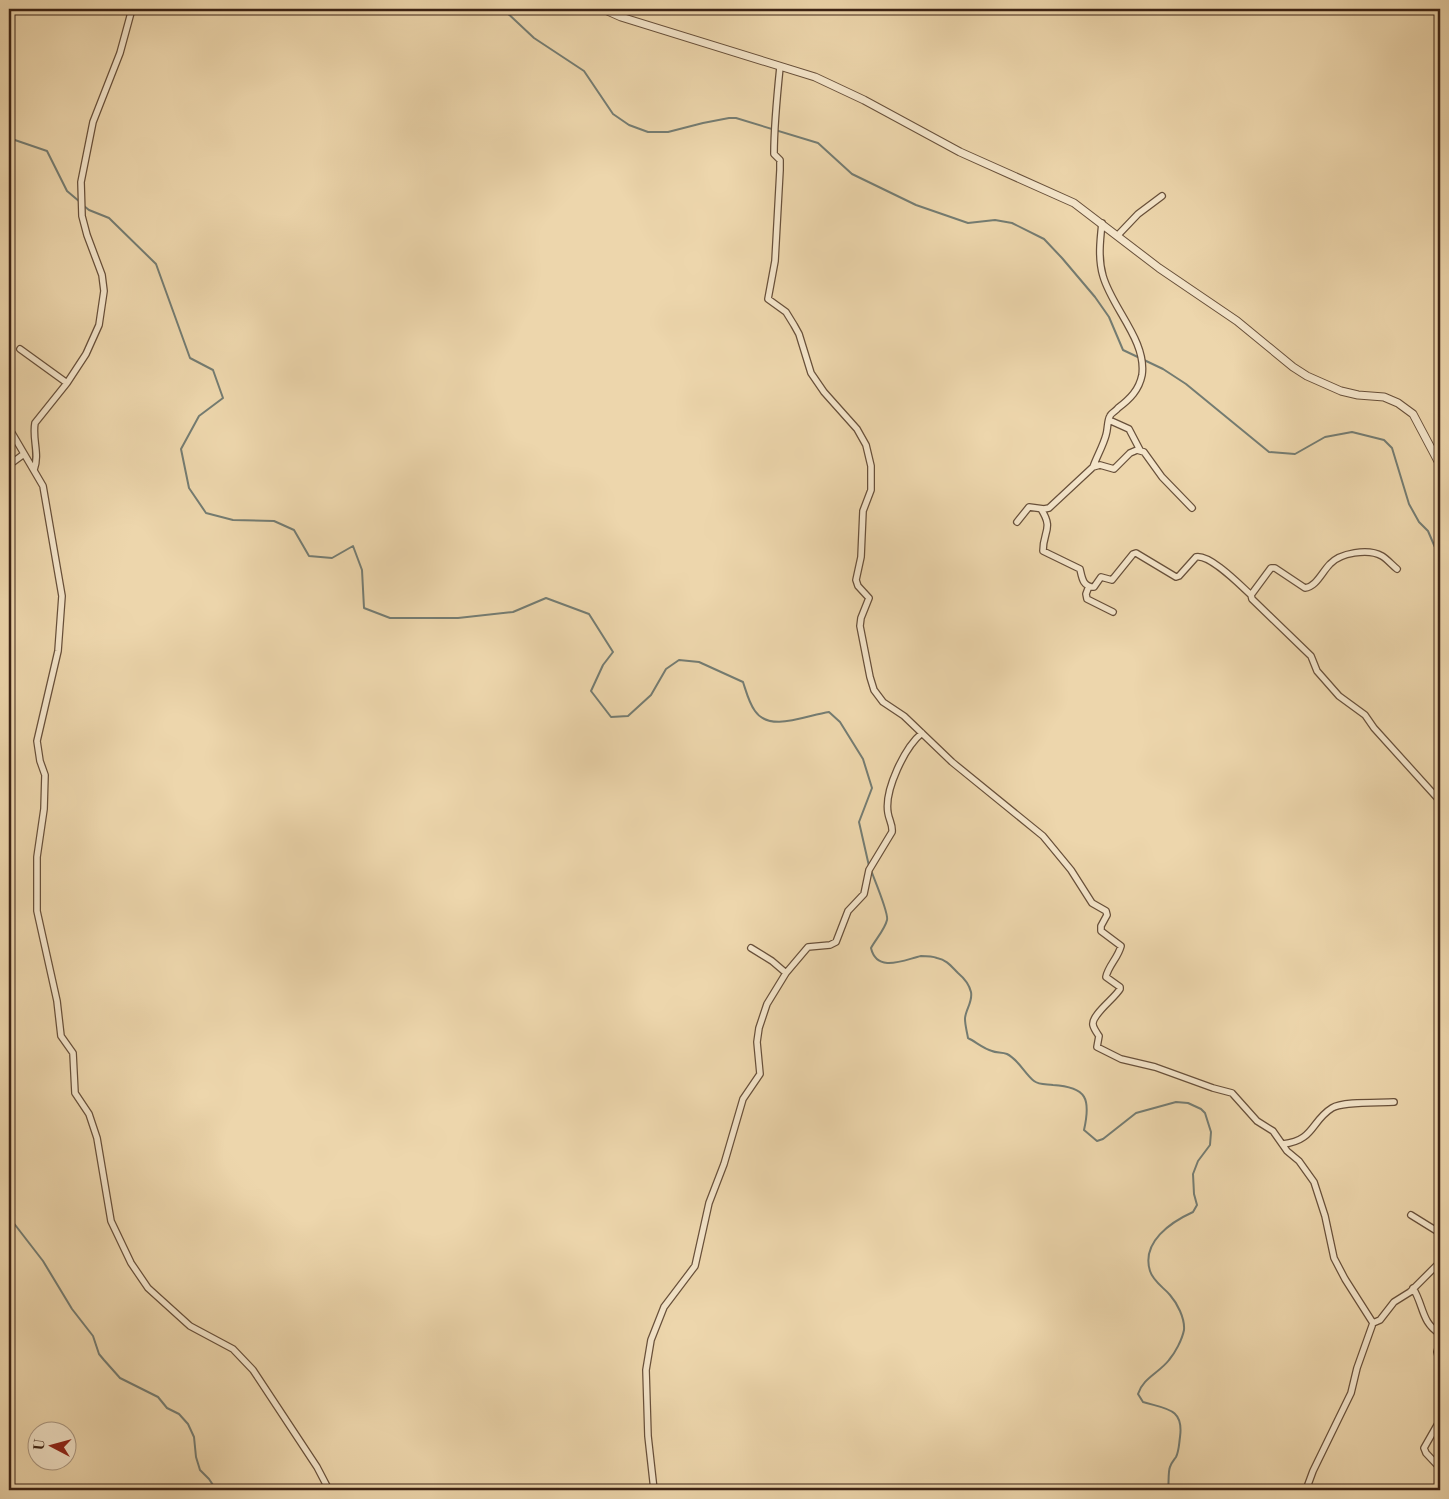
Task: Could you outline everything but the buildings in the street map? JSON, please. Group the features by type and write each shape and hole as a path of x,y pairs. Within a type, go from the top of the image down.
{"street":[{"path":"34,470 38,458 35,423 67,383 86,354 99,326 104,291 102,275 82,216 81,182 93,122 120,53 131,9"},
{"path":"603,9 621,17 814,77 848,92 960,152 1074,203 1159,268 1237,321 1293,367 1307,376 1341,391 1358,395 1384,397 1398,403 1413,414 1440,465"},
{"path":"866,9 924,9"},
{"path":"780,67 774,146 774,154 780,160 780,170 774,261 768,299 786,312 799,334 811,373 824,392 857,429 866,445 871,466 871,490 863,511 860,557 856,580 858,586 869,598 860,618 867,663 874,690 882,702 904,716 952,762 1043,836 1071,870 1092,903 1106,911 1107,914 1101,926 1101,931 1121,946 1119,955 1106,973 1106,977 1120,987 1120,989 1099,1012 1093,1022 1099,1036 1097,1047 1121,1059 1155,1066 1213,1088 1232,1093 1256,1121 1272,1131 1314,1182 1325,1216 1334,1258 1373,1323"},
{"path":"1118,235 1138,214 1162,196"},
{"path":"1017,522 1029,507 1049,508 1093,467 1106,434 1110,415 1136,392 1140,384 1141,355 1103,277 1100,262 1102,223"},
{"path":"20,349 67,383"},
{"path":"1109,420 1129,429 1140,450 1144,452 1162,477 1192,508"},
{"path":"9,428 43,486 46,495 53,551 62,596 58,651 36,741 45,775 44,808 38,857 37,911 57,1001 61,1036 72,1053 75,1093 89,1114 97,1138 111,1221 131,1263 148,1288 190,1326 233,1349 253,1370 317,1466 329,1490"},
{"path":"1093,467 1100,465 1114,469 1134,451 1140,450"},
{"path":"9,465 24,454"},
{"path":"1041,509 1048,521 1043,551 1080,570 1083,582 1090,586 1094,586 1101,577 1112,580 1133,554 1136,553 1176,577 1199,556 1211,561 1251,595 1312,656 1317,671 1332,689 1365,716 1440,801"},
{"path":"1251,595 1271,568 1275,568 1305,588 1312,586 1331,562 1342,555 1371,553 1382,556 1397,569"},
{"path":"1090,586 1086,594 1087,599 1113,612"},
{"path":"654,1490 648,1436 646,1370 651,1340 664,1307 695,1266 709,1203 724,1164 743,1099 760,1074 759,1028 767,1004 786,973 808,947 830,945 836,942 848,912 864,894 869,870 892,832 888,813 888,800 902,758 922,732"},
{"path":"751,948 772,961 786,973"},
{"path":"1283,1144 1301,1140 1311,1132 1326,1113 1338,1105 1346,1103 1394,1102"},
{"path":"1411,1216 1440,1232"},
{"path":"1306,1490 1313,1471 1351,1393 1357,1368 1373,1323 1380,1320 1394,1302 1413,1288 1440,1262"},
{"path":"1413,1288 1419,1298 1426,1322 1440,1334"},
{"path":"1440,1342 1437,1352 1440,1363"},
{"path":"1440,1420 1424,1448 1426,1453 1440,1468"}],"waterway":[{"path":"503,9 534,38 584,71 613,114 629,125 648,132 668,132 703,123 736,118 818,143 852,174 916,205 968,223 995,220 1012,223 1044,239 1095,297 1109,317 1123,350 1163,369 1186,384 1269,452 1295,454 1325,437 1352,432 1384,440 1392,448 1409,504 1419,522 1428,531 1440,559"},
{"path":"9,138 47,151 67,191 80,202"},
{"path":"84,206 109,218 156,264 190,358 213,370 223,398 199,416 181,449 189,488 206,513 233,520 274,521 294,530 309,556 332,558 353,546 362,570 364,608 390,618 458,618 513,612 546,598 589,614 613,652 603,665 591,691 611,717 628,716 651,695 666,669 679,660 699,662 743,682 749,701 755,711 770,721 789,721 829,712 840,722 863,759 872,788 859,822 869,866"},
{"path":"9,474 12,492 9,508"},
{"path":"871,870 887,916 884,927 871,948 874,956 879,961 886,963 925,956 944,960 949,964 964,979 971,992 971,999 965,1019 968,1038 989,1050 1011,1056 1036,1082 1064,1086 1080,1092 1084,1097 1087,1110 1084,1130 1097,1141 1103,1139 1136,1113 1176,1102 1188,1103 1205,1113 1211,1132 1210,1145 1198,1161 1193,1174 1194,1194 1197,1205 1193,1212 1176,1221 1160,1234 1154,1242 1148,1261 1151,1275 1175,1302 1184,1325 1182,1338 1174,1354 1165,1365 1147,1380 1140,1388 1138,1394 1143,1402 1172,1411 1179,1420 1181,1427 1179,1447 1169,1469 1168,1490"},
{"path":"9,1217 43,1261 72,1309 93,1336 99,1354 104,1360 120,1378 158,1397 167,1408 179,1414 188,1424 194,1437 196,1457 200,1470 213,1485 212,1490"}]}
